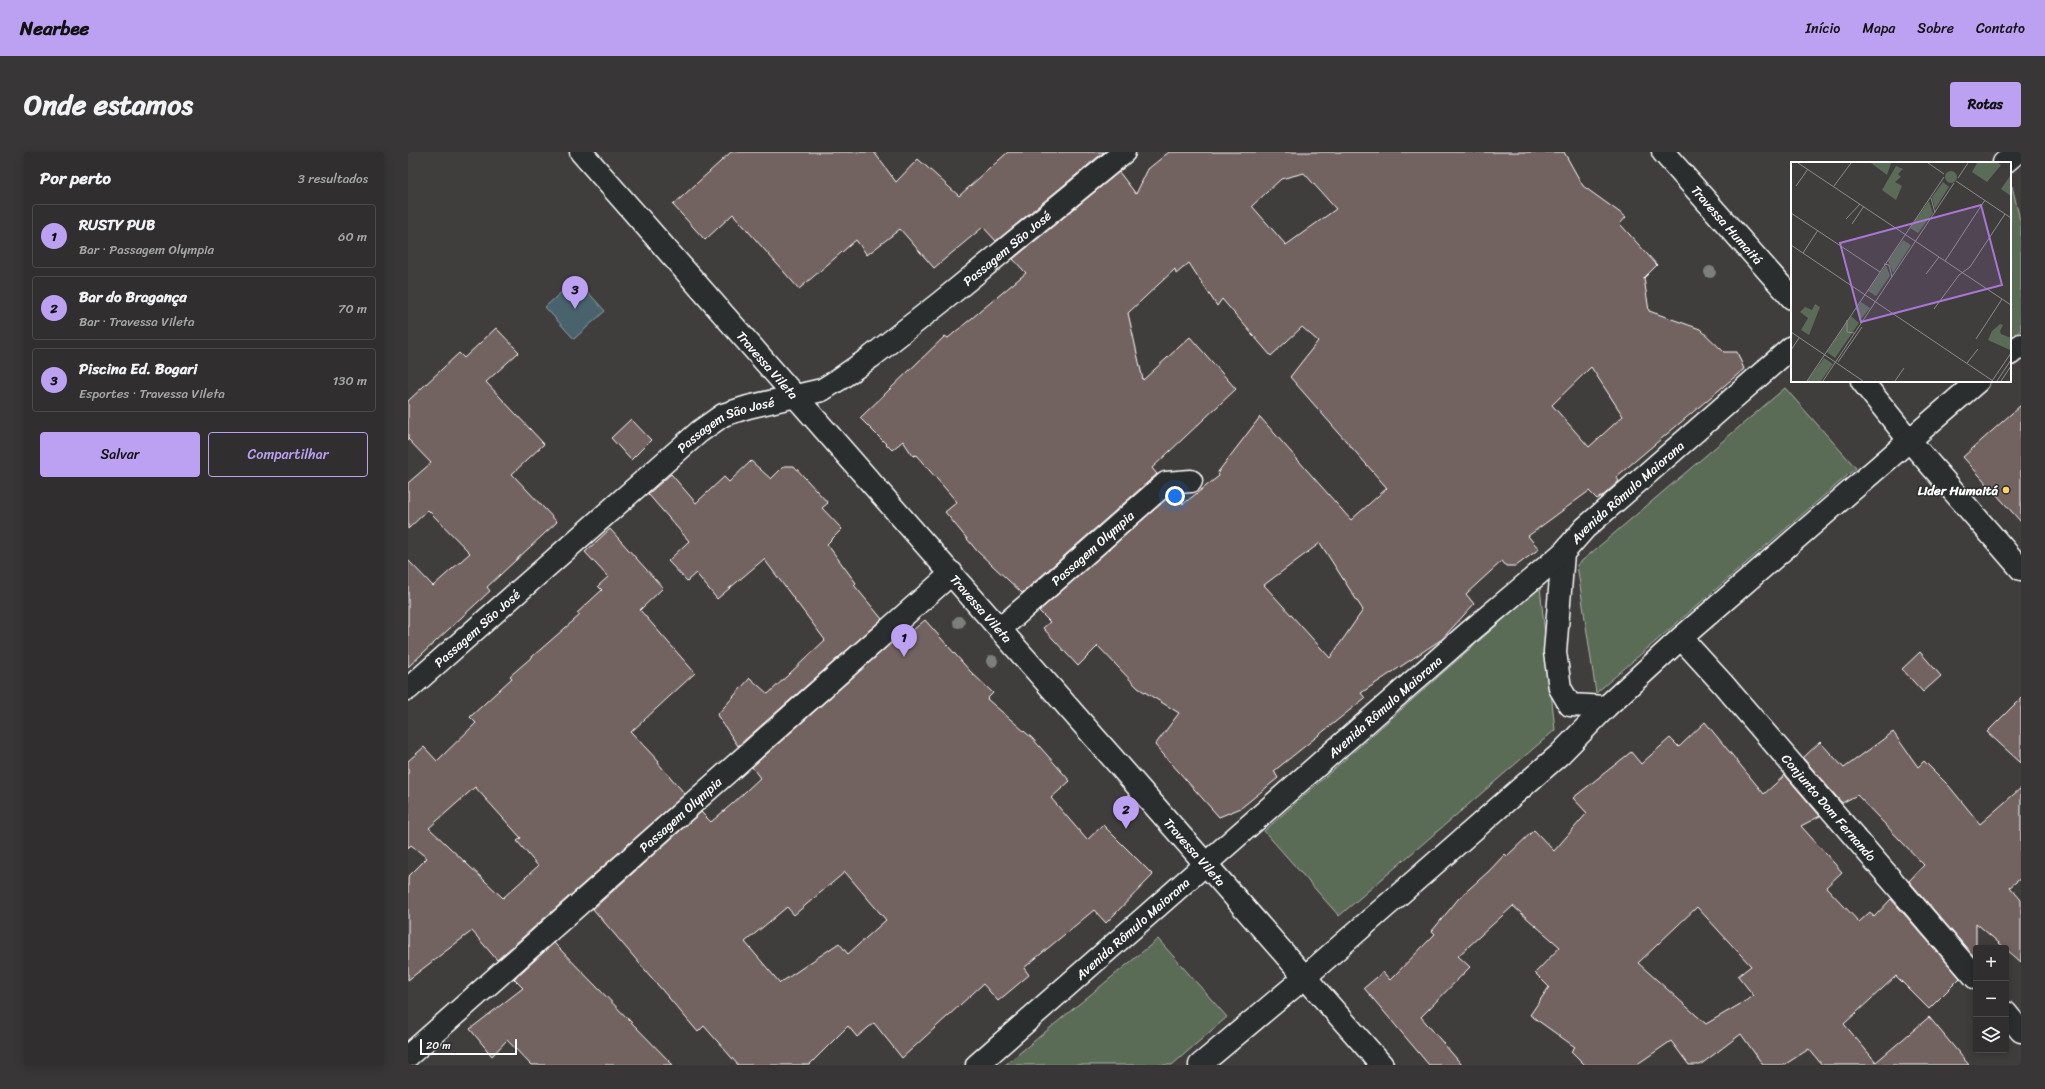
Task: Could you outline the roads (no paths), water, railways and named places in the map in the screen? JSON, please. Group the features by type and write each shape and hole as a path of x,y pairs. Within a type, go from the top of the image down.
{"street":[{"name":"Travessa Vileta","path":"581,152 952,573 1382,1065"},
{"name":"Passagem São José","path":"408,688 699,432 723,415 748,407 822,390 871,357 1124,152"},
{"name":"Travessa Humaitá","path":"1663,152 1791,297"},
{"path":"2005,162 2017,152"},
{"path":"2011,353 2021,345"},
{"name":"Avenida Rômulo Maiorana","path":"977,1065 1467,634 1563,552 1585,528 1791,348"},
{"path":"1863,382 1910,440 2021,569"},
{"path":"1200,1065 1305,977 1560,754 1606,707 1681,638 1977,382"},
{"name":"Passagem Olympia","path":"1000,629 1166,484 1190,481"},
{"path":"1563,552 1555,652 1560,688 1570,705 1606,707"},
{"name":"Passagem Olympia","path":"408,1056 952,573"},
{"name":"Conjunto Dom Fernando","path":"1681,638 1723,684 1973,975"},
{"path":"2009,1016 2021,1030"}],"water":[{"path":"576,279 605,311 574,339 545,307"}],"place":[{"name":"Piscina Ed. Bogari","path":"575,309"},
{"name":"Lider Humaitá","path":"2006,490"},
{"name":"RUSTY PUB","path":"904,657"},
{"name":"Bar do Bragança","path":"1126,829"}]}
